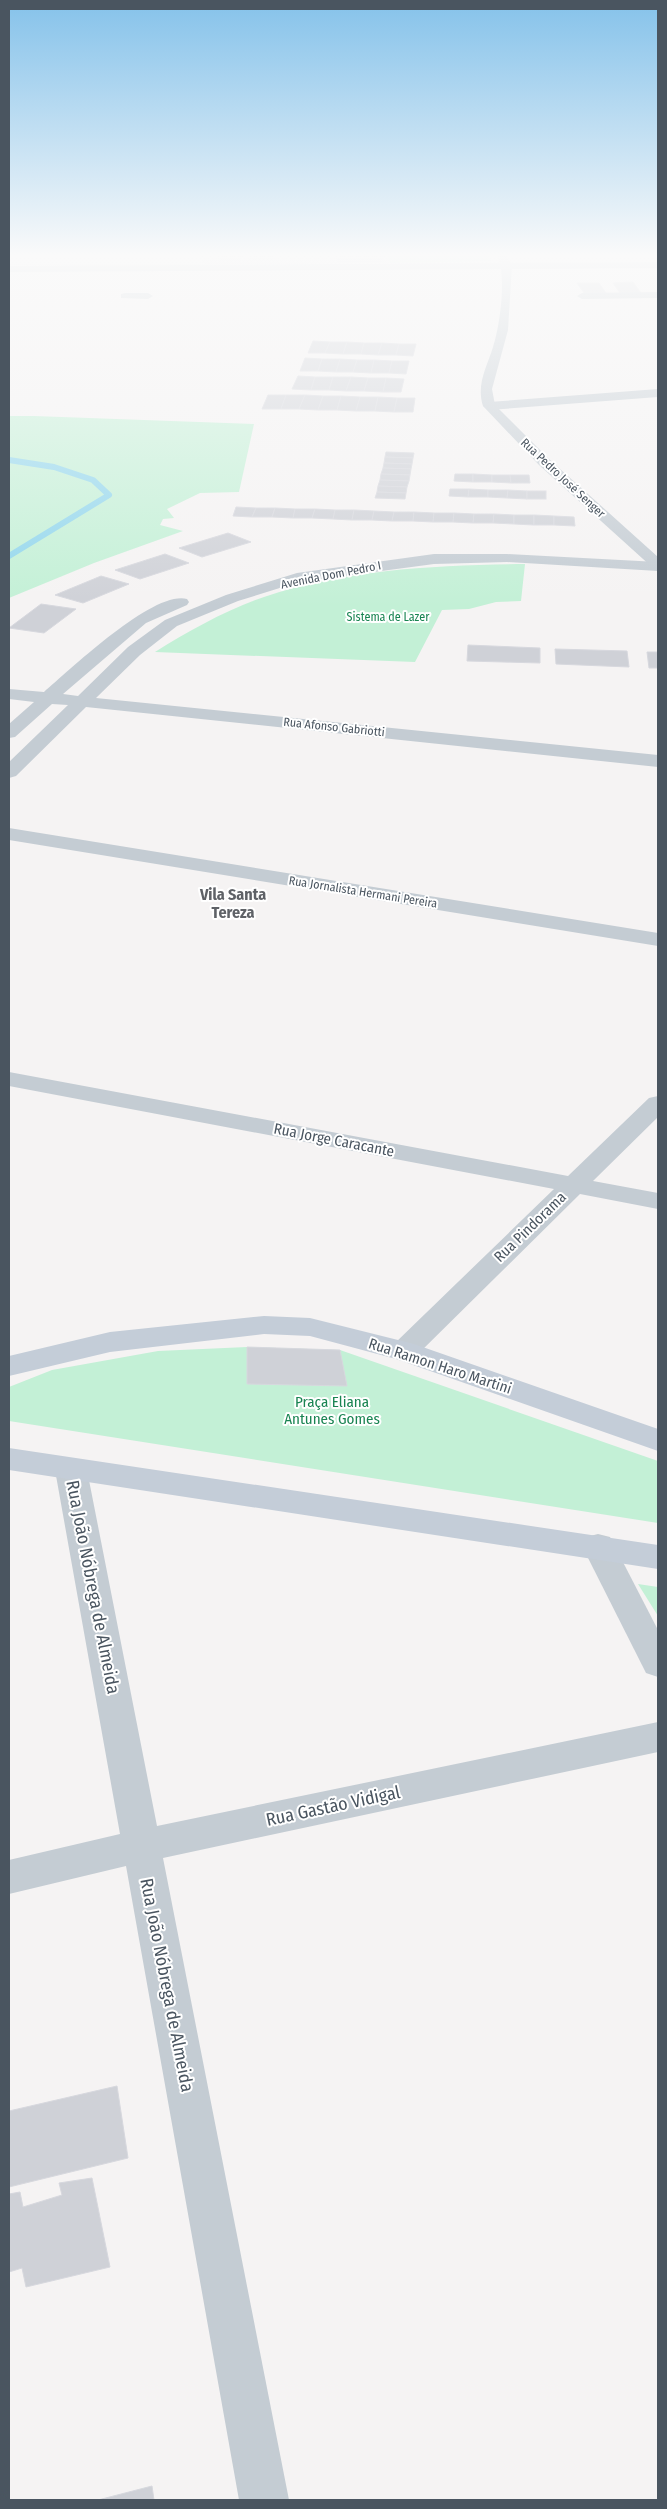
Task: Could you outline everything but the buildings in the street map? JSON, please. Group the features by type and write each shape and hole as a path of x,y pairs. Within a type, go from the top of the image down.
{"main road":[{"name":"Rua Ramon Haro Martini","path":"9,1366 110,1342 264,1325 310,1327 404,1351 658,1440"},
{"path":"9,1459 71,1470 658,1556"}],"street":[{"path":"491,373 484,396 488,406 658,393"},
{"path":"640,394 652,404"},
{"name":"Rua Pedro José Senger","path":"488,406 544,462 658,566"},
{"name":"Avenida Dom Pedro I","path":"226,585 277,570 402,550 501,544 595,548"},
{"path":"614,549 658,551"},
{"name":"Avenida Dom Pedro I","path":"9,772 134,651 171,623 232,598 297,578 434,559 507,558 658,566"},
{"path":"9,733 102,650 140,620 192,597"},
{"name":"Rua Afonso Gabriotti","path":"9,694 83,700 658,762"},
{"name":"Rua Jornalista Hermani Pereira","path":"9,834 658,940"},
{"name":"Rua Jorge Caracante","path":"9,1079 658,1201"},
{"name":"Rua Pindorama","path":"404,1351 658,1103"},
{"name":"Rua João Nóbrega de Almeida","path":"71,1470 264,2500"},
{"path":"598,1546 658,1663"},
{"name":"Rua Gastão Vidigal","path":"9,1877 140,1846 658,1737"}],"green space":[{"path":"9,416 254,424 239,492 200,493 167,509 174,518 163,519 160,525 183,531 94,563 9,598"},
{"name":"Sistema de Lazer","path":"525,564 521,601 496,602 469,609 442,610 415,662 155,652 194,629 236,608 264,597 328,580 426,567"},
{"name":"Praça Eliana Antunes Gomes","path":"247,1347 340,1350 658,1461 658,1523 9,1421 9,1387 52,1370 158,1351"},
{"path":"638,1584 658,1587 658,1616"}],"waterway":[{"path":"9,460 54,467 93,480 109,495 9,556"}],"district":[{"name":"Vila Santa Tereza","path":"233,903"}]}
